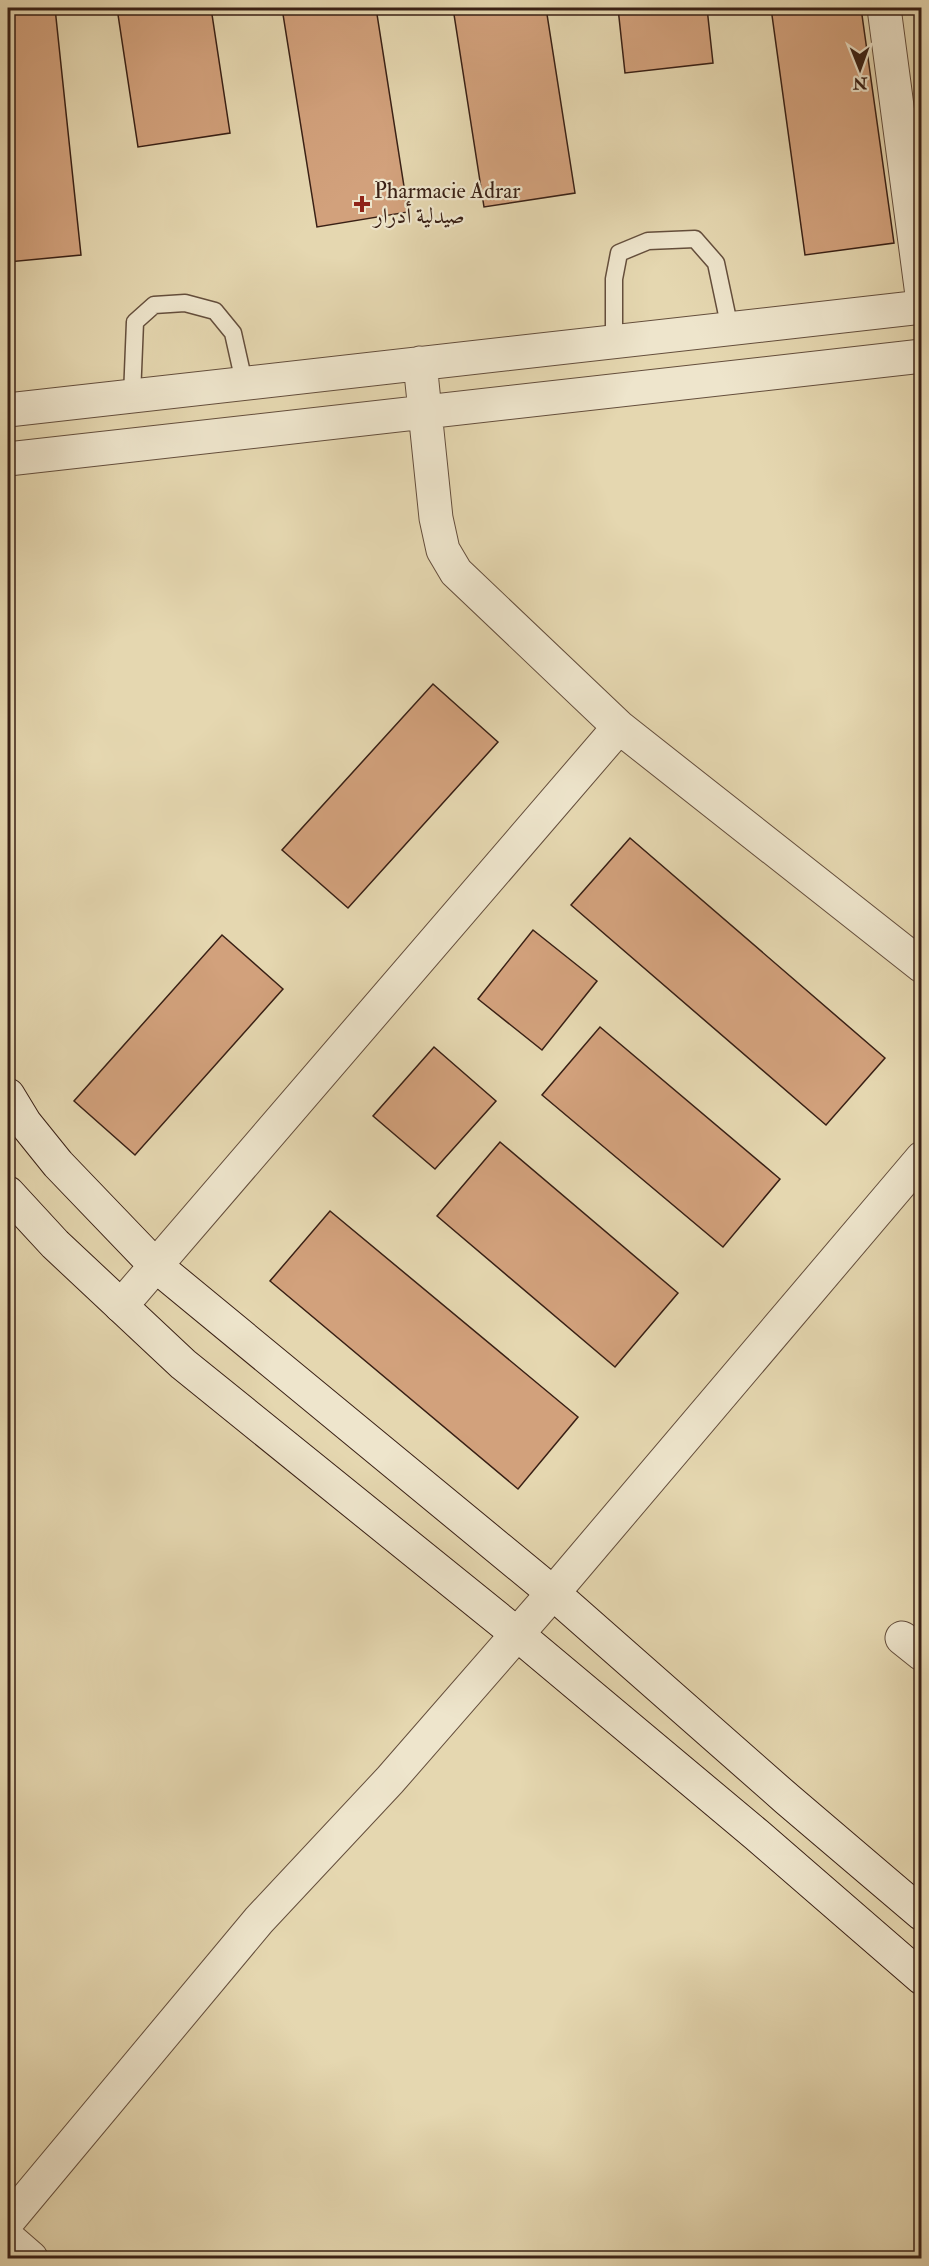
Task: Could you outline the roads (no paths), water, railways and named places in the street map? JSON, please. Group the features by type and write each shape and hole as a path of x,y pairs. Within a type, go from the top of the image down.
{"street":[{"path":"884,8 921,296"},
{"path":"8,410 921,307"},
{"path":"8,459 921,356"},
{"path":"420,363 436,518 443,550 456,572 620,727 921,966"},
{"path":"121,1306 620,727"},
{"path":"8,1095 25,1123 58,1164 155,1265 553,1593 921,1914"},
{"path":"8,2222 259,1920 390,1780 553,1593 921,1158"},
{"path":"8,1193 55,1244 183,1364 517,1634 756,1835 921,1978"},
{"path":"8,2238 31,2259"}],"lane":[{"path":"614,341 614,279 619,254 648,241 694,239 716,263 730,328"},
{"path":"132,396 135,322 154,305 185,303 215,311 233,333 244,382"}],"place":[{"name":"Pharmacie Adrar صيدلية أدرار","path":"362,204"}]}
